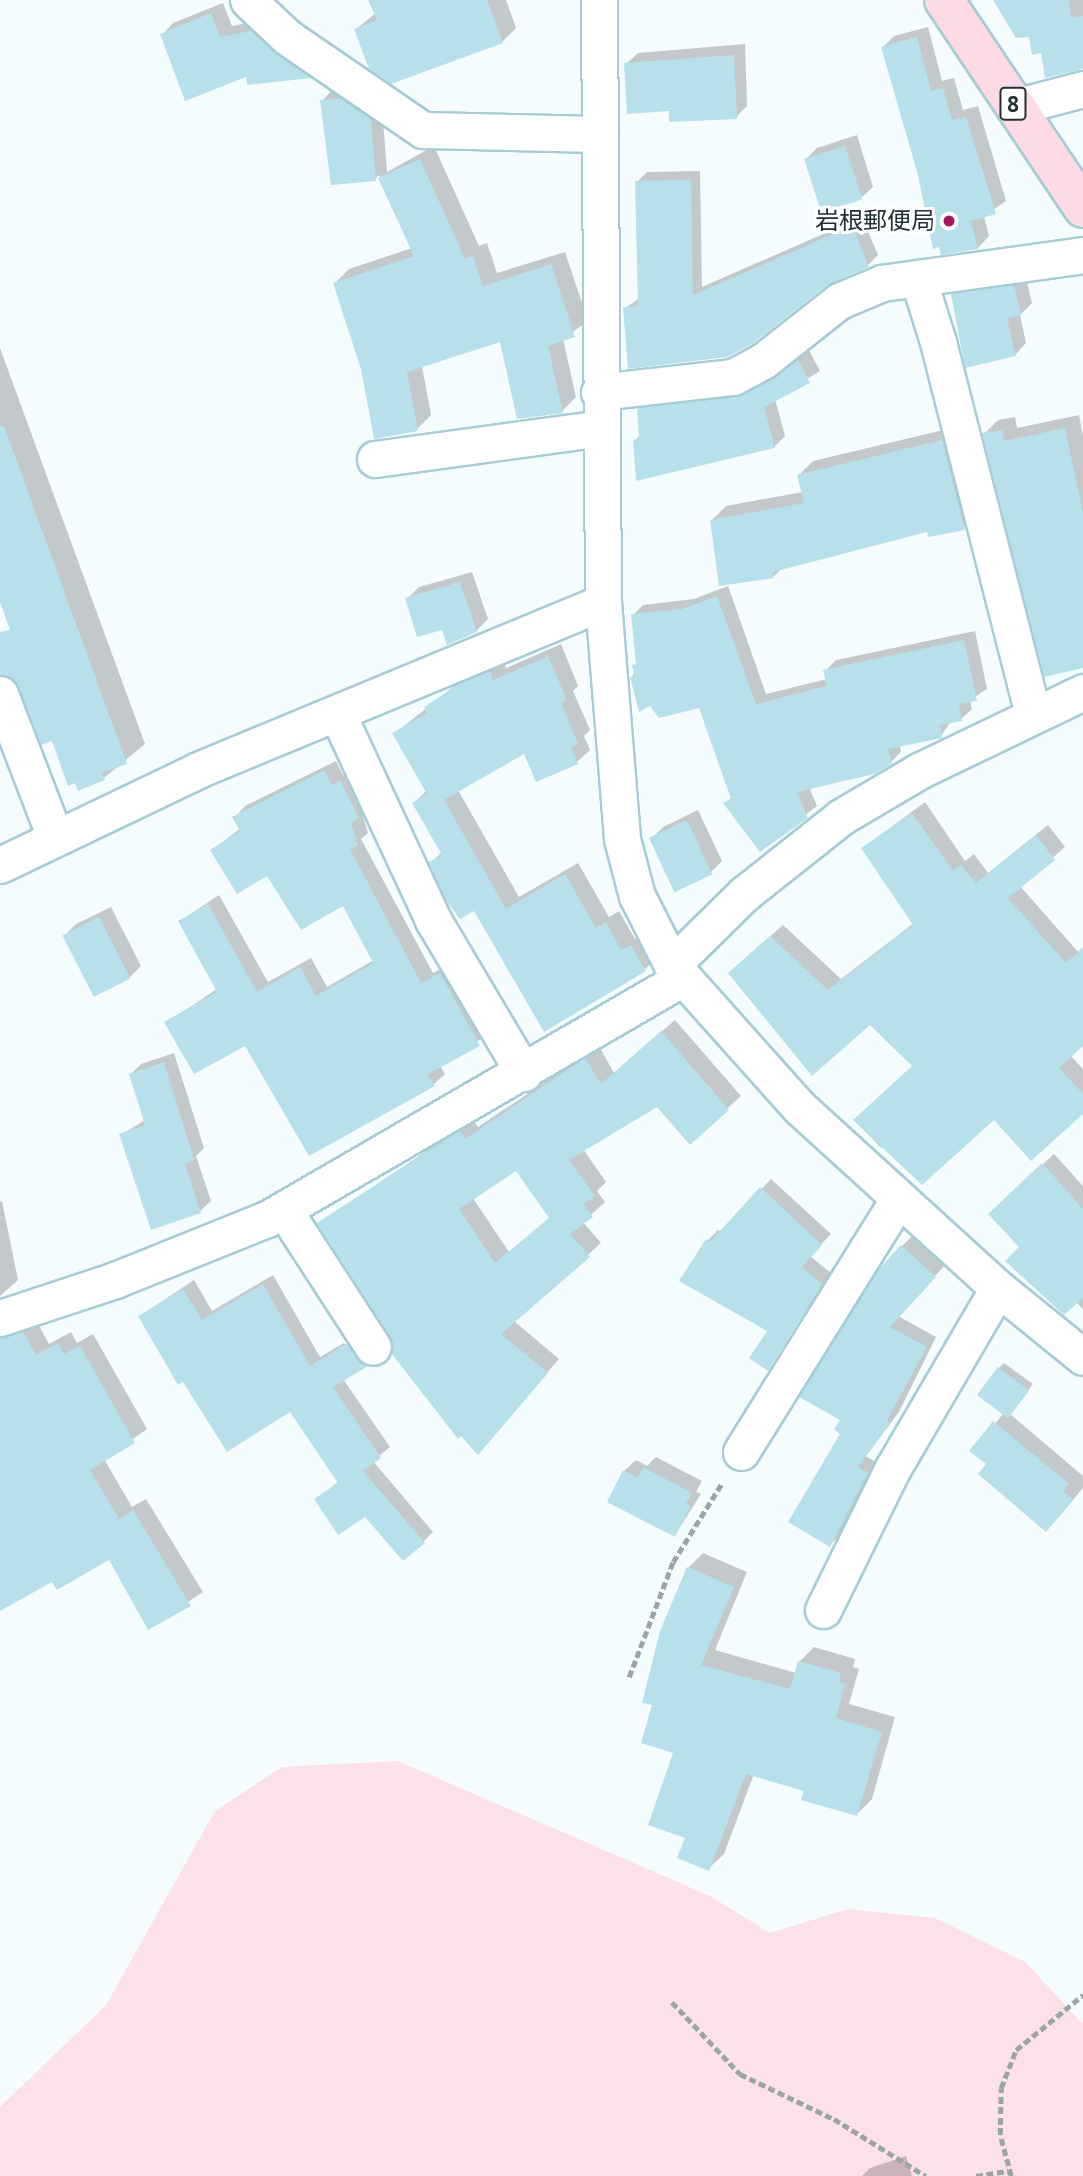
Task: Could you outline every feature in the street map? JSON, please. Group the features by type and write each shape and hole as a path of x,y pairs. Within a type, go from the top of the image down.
{"main road":[{"name":"8","path":"944,0 1083,208"}],"street":[{"path":"248,0 287,37 423,130 600,134"},
{"path":"599,0 603,602 622,839 637,897 678,972 800,1108 898,1200 998,1288 1083,1357"},
{"path":"1015,107 1083,89"},
{"path":"600,392 733,377 763,361 839,301 882,283 988,265 1083,255"},
{"path":"918,278 938,342 1033,715"},
{"path":"375,459 600,428"},
{"path":"0,865 198,771 338,715 603,602"},
{"path":"0,1318 115,1280 285,1210 524,1073 678,972 744,894 841,817 919,771 1083,692"},
{"path":"0,694 55,837"},
{"path":"338,715 438,931 524,1073"},
{"path":"741,1452 898,1200"},
{"path":"285,1210 373,1347"},
{"path":"822,1610 893,1468 998,1288"}],"path":[{"path":"629,1677 673,1562 741,1452"},
{"path":"976,2176 1010,2174 1000,2135 1001,2088 1016,2050 1083,1995"},
{"path":"672,2002 740,2074 834,2119 926,2176"}],"shaded area":[{"path":"398,1761 710,1896 770,1933 848,1909 935,1918 1025,1962 1083,2024 1083,2176 0,2176 0,2107 106,2005 215,1811 282,1767"}],"building":[{"path":"368,0 487,0 503,43 391,84 369,69 354,29 377,20"},
{"path":"993,0 1069,0 1071,18 1083,16 1083,69 1045,78 1041,53 1032,55 1029,37 1016,38"},
{"path":"211,13 220,37 251,31 311,78 247,85 246,77 185,101 160,34"},
{"path":"917,37 931,91 943,88 952,120 966,117 996,214 971,221 978,249 941,255 939,247 933,249 918,175 881,47"},
{"path":"734,55 737,119 669,122 669,111 627,114 624,63"},
{"path":"340,98 371,119 376,181 331,185 320,100"},
{"path":"845,146 862,199 821,213 804,159"},
{"path":"420,159 465,259 473,256 483,286 551,264 575,337 548,346 563,413 517,419 500,342 407,372 418,431 374,439 361,369 333,283 414,256 378,178"},
{"path":"691,180 693,295 852,226 869,267 827,285 752,344 727,357 628,369 623,307 638,306 635,181"},
{"path":"1014,285 1021,315 1007,319 1016,356 965,368 951,294"},
{"path":"798,359 810,383 764,407 775,448 636,481 633,440 639,439 637,408 736,397 773,379"},
{"path":"0,426 4,426 127,764 102,773 105,780 78,791 75,783 68,786 52,741 41,745 18,686 0,674 0,632 10,630 0,602"},
{"path":"1065,428 1083,513 1083,668 1044,677 982,433 1002,430 1004,441"},
{"path":"942,440 965,530 928,537 927,532 773,572 774,578 719,586 710,520 804,503 797,475"},
{"path":"460,582 477,632 447,645 442,630 417,637 405,598"},
{"path":"717,596 756,704 827,686 823,670 964,640 977,701 959,704 962,721 940,725 942,738 888,749 892,764 874,774 797,792 808,818 760,852 723,803 731,799 699,708 659,718 650,706 639,712 630,677 635,676 632,665 636,664 631,614 682,609"},
{"path":"548,656 567,700 561,703 578,744 571,747 578,764 536,782 524,754 444,800 506,909 565,874 596,928 606,922 621,950 631,945 646,971 544,1032 474,911 460,919 445,899 429,862 442,855 412,803 427,794 392,733 427,713 424,707 459,684 490,671 493,680"},
{"path":"324,770 332,785 340,780 359,818 351,823 358,846 350,849 421,983 440,973 480,1046 428,1074 435,1086 309,1156 245,1046 194,1074 164,1022 217,992 178,921 208,904 257,992 300,967 316,996 373,963 343,906 301,930 267,876 237,894 210,850 240,831 232,817"},
{"path":"912,813 953,871 961,865 976,883 1036,835 1055,860 1008,898 1066,963 1083,947 1083,1046 1059,1068 1083,1094 1083,1114 1031,1161 994,1120 922,1185 853,1120 912,1066 870,1025 812,1076 728,973 770,936 828,990 913,925 861,848"},
{"path":"687,820 712,874 674,892 649,838"},
{"path":"99,917 130,978 94,997 62,936"},
{"path":"661,1031 729,1110 690,1145 657,1107 569,1160 595,1196 584,1204 593,1217 570,1234 590,1257 501,1334 548,1373 478,1455 461,1436 458,1439 392,1354 390,1336 317,1223 460,1130 465,1139 585,1058 601,1084","holes":["516,1171 549,1218 495,1263 459,1209"]},
{"path":"164,1062 194,1160 185,1164 201,1213 151,1230 119,1134 145,1125 129,1074"},
{"path":"1042,1163 1083,1209 1083,1298 1064,1315 1005,1261 1019,1247 988,1214"},
{"path":"760,1187 822,1245 802,1267 822,1284 768,1371 749,1358 767,1331 679,1281 706,1239 710,1242"},
{"path":"901,1245 936,1277 890,1327 927,1347 887,1420 890,1423 858,1467 868,1473 830,1547 788,1522 840,1434 834,1429 840,1420 799,1397 877,1271"},
{"path":"263,1284 310,1366 347,1343 368,1366 333,1387 381,1458 363,1471 425,1543 403,1561 365,1517 338,1535 314,1499 338,1483 290,1412 227,1452 183,1382 178,1385 138,1316 183,1289 202,1320"},
{"path":"23,1332 36,1355 58,1343 64,1354 80,1346 135,1443 90,1470 119,1519 133,1510 191,1606 148,1630 109,1560 57,1590 52,1582 0,1611 0,1338"},
{"path":"998,1367 1029,1390 1008,1418 977,1395"},
{"path":"993,1421 1069,1484 1063,1491 1073,1500 1046,1532 978,1474 986,1464 969,1451"},
{"path":"643,1467 692,1493 686,1504 691,1506 675,1537 607,1502 623,1470 637,1478"},
{"path":"687,1567 734,1587 701,1665 790,1689 798,1661 841,1673 839,1682 845,1684 836,1718 882,1732 857,1816 801,1800 804,1791 746,1774 709,1871 677,1858 685,1838 648,1825 673,1753 641,1743 652,1705 642,1703 660,1631"}],"place":[{"name":"岩根郵便局","path":"949,221"}]}
